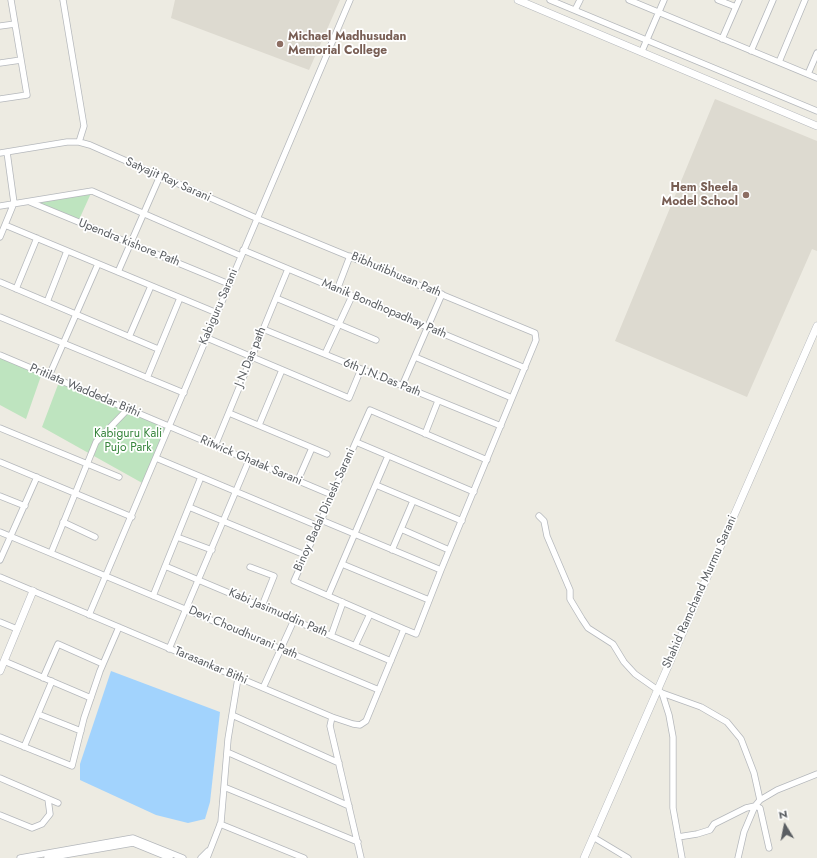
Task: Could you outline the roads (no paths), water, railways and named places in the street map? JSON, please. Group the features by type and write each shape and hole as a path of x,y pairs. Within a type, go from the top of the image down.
{"street":[{"path":"0,99 27,95 11,0"},
{"path":"0,153 67,142 79,142 84,126 63,0"},
{"name":"Kabiguru Sarani","path":"89,615 132,517 256,218 350,0"},
{"path":"518,0 817,122"},
{"path":"527,0 817,126"},
{"path":"550,0 817,111"},
{"path":"575,10 580,0"},
{"path":"628,0 817,78"},
{"path":"643,50 664,0"},
{"path":"718,0 736,7"},
{"path":"722,39 739,0"},
{"path":"751,51 773,0"},
{"path":"779,62 805,0"},
{"path":"0,26 15,24"},
{"path":"808,74 817,53"},
{"path":"0,63 21,60"},
{"name":"Satyajit Ray Sarani","path":"79,142 256,218"},
{"path":"0,237 14,203 7,152"},
{"path":"118,272 145,214 160,176"},
{"name":"Manik Bondhopadhay Path","path":"0,206 92,192 242,253 288,269 525,368"},
{"name":"Upendra kishore Path","path":"28,201 229,284"},
{"name":"Bibhutibhusan Path","path":"256,218 535,333 536,340 525,368"},
{"path":"5,225 217,313"},
{"path":"16,289 37,238"},
{"path":"47,302 67,251"},
{"path":"337,290 350,256"},
{"path":"50,376 98,264"},
{"name":"J.N.Das path","path":"215,446 288,269"},
{"path":"0,282 158,349"},
{"path":"129,336 151,286"},
{"path":"402,386 442,294"},
{"path":"325,354 352,296"},
{"path":"146,378 180,298"},
{"path":"276,298 376,340"},
{"path":"0,317 184,393"},
{"name":"Shahid Ramchand Murmu Sarani","path":"584,858 592,837 659,692 817,326"},
{"name":"6th J.N.Das Path","path":"263,329 501,426"},
{"path":"206,338 349,398 361,369"},
{"name":"Pritilata Waddedar Bithi","path":"0,355 170,426"},
{"path":"415,357 512,398"},
{"path":"361,858 330,726 332,717 360,725 366,721 404,629 416,634 449,550 525,368"},
{"path":"259,425 282,370"},
{"path":"425,434 438,401"},
{"path":"50,553 76,494 96,442 128,409"},
{"name":"Binoy Badal Dinesh Sarani","path":"404,629 294,581 370,410 487,460"},
{"path":"229,413 327,454"},
{"name":"Ritwick Ghatak Sarani","path":"170,426 332,494"},
{"path":"0,428 119,477"},
{"path":"356,442 474,492"},
{"path":"298,480 312,448"},
{"path":"328,596 388,456"},
{"path":"156,458 236,492 354,534 441,570"},
{"path":"169,649 249,460"},
{"path":"0,462 132,517"},
{"path":"0,560 37,477"},
{"path":"153,596 201,477"},
{"path":"376,485 462,521"},
{"path":"0,496 24,506"},
{"path":"392,550 413,501"},
{"path":"190,506 305,555"},
{"path":"539,516 544,521 549,540 570,590 570,599 573,606 588,628 606,638 613,644 624,662 635,674 659,692 701,707 727,722 741,738 754,773 760,800"},
{"path":"63,522 95,537"},
{"path":"401,529 449,550"},
{"name":"Devi Choudhurani Path","path":"0,532 379,690"},
{"path":"177,537 212,550"},
{"path":"342,564 429,600"},
{"name":"Kabi Jasimuddin Path","path":"166,566 391,661"},
{"path":"250,566 274,576 262,606"},
{"name":"Tarasankar Bithi","path":"0,577 332,717"},
{"path":"0,671 33,591"},
{"path":"331,636 343,602"},
{"path":"356,646 370,614"},
{"path":"263,688 294,620"},
{"path":"0,622 17,629"},
{"path":"0,737 72,766 91,698 103,664 119,628"},
{"path":"43,678 58,644 103,664"},
{"path":"4,661 91,698"},
{"path":"207,858 220,824 227,752 238,678"},
{"path":"24,747 52,681"},
{"path":"659,692 669,715 673,737 674,808 682,858"},
{"path":"38,714 81,731"},
{"path":"232,715 339,763"},
{"path":"227,752 349,806"},
{"path":"738,858 744,832 755,806 760,800 777,790 817,774"},
{"path":"0,778 58,803"},
{"path":"224,786 358,842"},
{"path":"0,815 32,828 42,824 50,814 48,799"},
{"path":"678,837 710,830 714,824 746,808 755,806 760,808 769,848"},
{"path":"220,824 304,858"},
{"path":"592,837 628,858"},
{"path":"47,858 133,838 183,858"},
{"path":"20,858 64,854 133,843 170,858"},
{"path":"201,858 210,848"}],"water":[{"path":"111,671 220,712 210,802 205,819 188,823 156,815 80,780 80,764"}],"place":[{"name":"Michael Madhusudan Memorial College","path":"280,44"},
{"name":"Hem Sheela Model School","path":"746,195"}],"park label":[{"name":"Kabiguru Kali Pujo Park","path":"128,441"}]}
